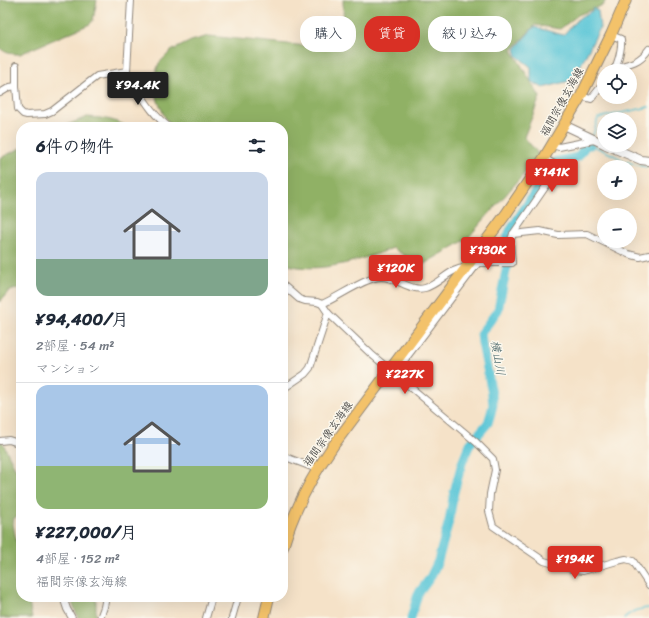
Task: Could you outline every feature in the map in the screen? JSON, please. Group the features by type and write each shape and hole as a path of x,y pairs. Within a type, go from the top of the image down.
{"main road":[{"name":"福間宗像玄海線","path":"288,534 302,498 317,469 333,446 391,372 466,268 476,260 544,158 581,96 611,35 626,0"},
{"path":"264,618 268,602"}],"street":[{"path":"131,0 128,77 162,122"},
{"path":"611,35 621,39 615,64"},
{"path":"631,64 640,60 649,49"},
{"path":"16,66 18,109 23,114 28,115 42,114 52,111 97,76 127,72"},
{"path":"0,93 10,87 16,86"},
{"path":"581,96 591,99 597,91"},
{"path":"564,125 597,141"},
{"path":"552,145 559,147 594,140"},
{"path":"622,152 641,160 649,161"},
{"path":"391,372 476,260 512,263 510,242 513,234 556,172 557,166 544,158"},
{"path":"513,234 540,231 558,234 588,234 628,254 640,256 649,255"},
{"path":"322,304 374,278 388,278 417,288 425,288 460,267 466,268"},
{"path":"288,289 299,299 322,304 328,313 391,372 476,442 493,459 495,470 490,494 489,511 493,526 544,561 575,570 583,571 617,560 626,559 633,561 649,585"},
{"path":"288,386 305,374 310,368 328,313"},
{"path":"0,440 9,440 16,442"},
{"path":"288,458 317,469"},
{"path":"65,602 72,618"},
{"path":"100,618 105,602"},
{"path":"206,618 211,602"},
{"path":"232,618 237,602"}],"green space":[{"path":"0,0 97,0 93,20 90,24 20,54 12,54 7,53 0,48"},
{"path":"343,0 606,0 603,5 578,15 560,29 535,25 512,50 540,97 524,137 537,152 538,158 467,239 424,264 408,258 393,248 338,265 309,268 288,265 288,122 167,122 158,101 155,87 155,75 159,63 171,51 191,41 209,36 300,45 300,52 356,52 356,16 343,16"},
{"path":"87,117 108,119 118,122 74,122"},
{"path":"16,150 16,289 8,292 0,302 0,158"},
{"path":"0,437 16,468 16,517 14,518 13,524 16,540 16,602 29,602 32,618 0,618"},
{"path":"72,602 96,602 96,618 78,618"}],"water":[{"path":"593,8 598,11 600,28 573,80 543,88 531,81 531,67 517,56 515,49 534,27 563,35 579,18 592,11"}],"waterway":[{"path":"593,135 598,118 649,107"},
{"name":"横山川","path":"591,142 590,145 626,161 649,167"},
{"name":"横山川","path":"411,618 418,594 430,578 438,561 462,463 470,444 488,423 491,413 493,405 492,394 481,333 498,310 507,266 507,238 510,231 556,161 578,157 586,145 590,145"},
{"path":"624,618 636,611 649,608"}]}
